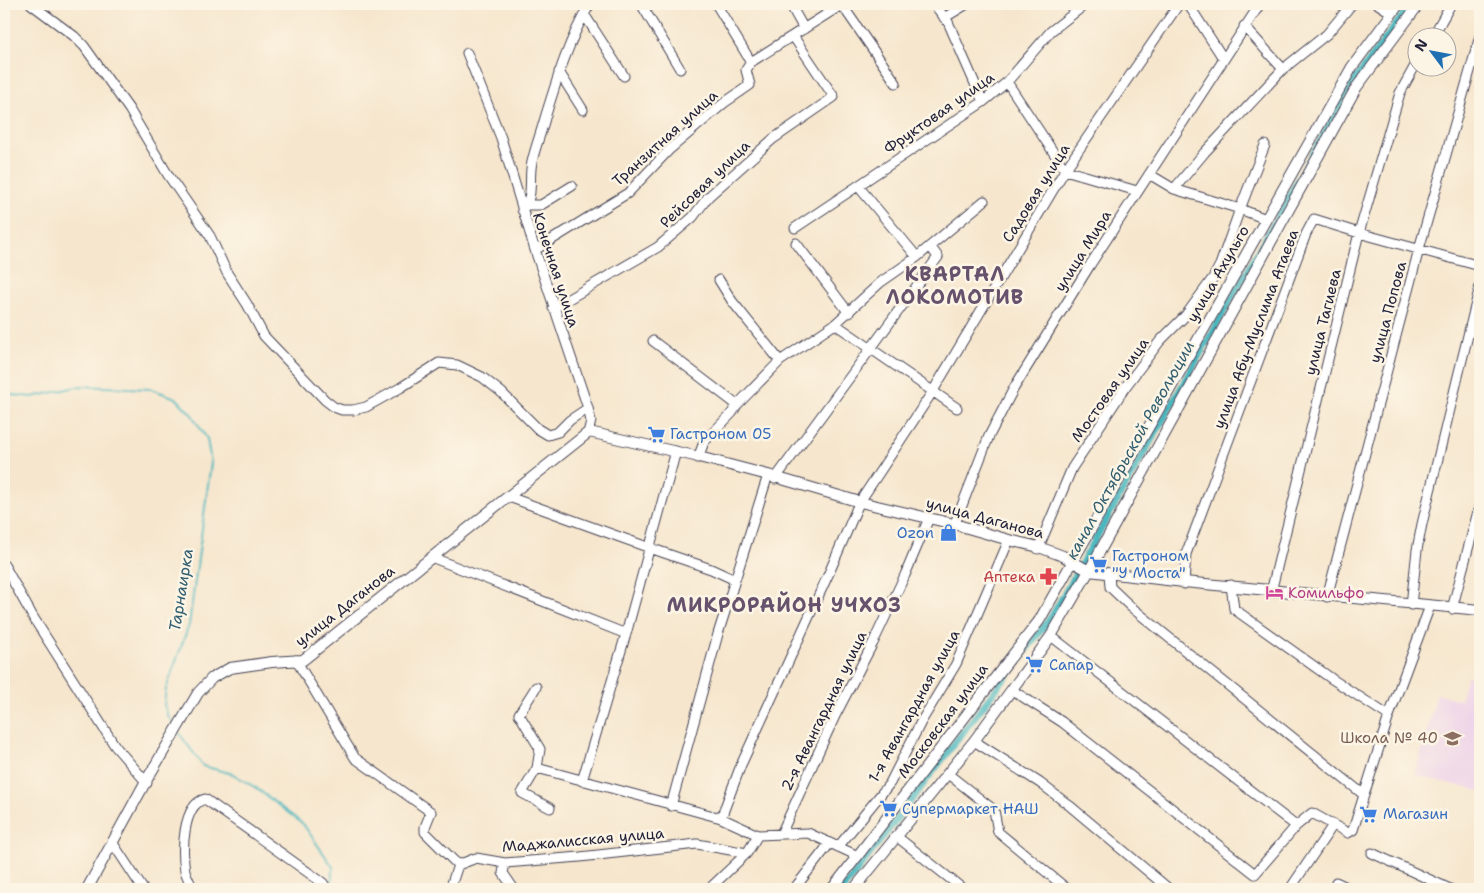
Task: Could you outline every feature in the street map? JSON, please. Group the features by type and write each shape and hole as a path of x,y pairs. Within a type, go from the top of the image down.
{"main road":[{"name":"улица Ахульго","path":"1071,563 1352,67 1400,4"},
{"path":"854,889 974,741 1051,636 1088,573 1356,88 1419,4"},
{"name":"улица Даганова","path":"88,889 146,782 198,693 212,678 230,668 303,660 588,433 676,452 772,477 860,503 928,518 1038,548 1063,556 1088,573 1480,611"},
{"name":"Московская улица","path":"832,889 1039,621 1071,563"}],"street":[{"path":"31,4 74,36 84,46 129,109 168,175 210,236 227,274 247,304 264,336 315,390 334,407 342,410 366,407 439,363 458,365 482,377 501,392 538,429 548,435 558,432 570,420 588,408"},
{"name":"Конечная улица","path":"588,433 591,421 588,408 535,250 525,207 530,198 532,163 559,72 590,4"},
{"path":"641,4 680,70"},
{"path":"716,4 751,62 842,4 896,83"},
{"path":"790,4 804,29"},
{"path":"934,4 948,22 983,102"},
{"path":"944,18 967,4"},
{"name":"Фруктовая улица","path":"795,228 983,102 1007,82 1051,31 1086,4"},
{"name":"Садовая улица","path":"721,818 741,765 860,503 933,390 1065,170 1179,4"},
{"path":"1188,4 1223,58"},
{"name":"улица Мира","path":"954,525 989,436 1014,388 1223,58 1260,4"},
{"path":"1174,189 1205,152 1283,70 1327,34 1352,4"},
{"path":"1378,4 1392,13"},
{"path":"1438,28 1451,4"},
{"path":"584,14 624,76"},
{"path":"1244,26 1283,70"},
{"name":"Рейсовая улица","path":"554,308 658,247 693,217 708,197 773,139 834,97 793,36"},
{"name":"улица Попова","path":"1327,596 1419,249 1480,36"},
{"path":"467,52 501,138 525,207 541,205 572,186"},
{"name":"Транзитная улица","path":"535,250 628,193 670,149 724,103 750,85 746,70 751,62"},
{"path":"559,72 583,110"},
{"name":"улица Тагиева","path":"1272,591 1359,233 1400,93 1408,78"},
{"path":"1007,82 1065,170 1138,191"},
{"name":"Мостовая улица","path":"1038,548 1072,468 1126,386 1160,341 1186,315 1213,278 1220,265 1265,145"},
{"path":"1149,174 1174,189 1266,219"},
{"path":"858,186 917,256"},
{"path":"698,458 704,442 780,361 835,324 881,282 930,246 984,201"},
{"name":"улица Абу-Муслима Атаева","path":"1184,583 1186,554 1306,234 1314,219 1480,266"},
{"path":"796,243 849,312"},
{"path":"671,806 718,634 772,477 938,257 930,246"},
{"path":"719,280 732,301 780,361"},
{"path":"1411,605 1422,524 1480,286"},
{"path":"835,324 958,408"},
{"path":"653,340 737,406"},
{"path":"582,781 626,634 676,452"},
{"path":"508,496 711,569 736,580"},
{"path":"1452,609 1480,504"},
{"name":"2-я Авангардная улица","path":"781,834 834,716 873,643 905,575 928,518"},
{"name":"1-я Авангардная улица","path":"794,889 890,783 921,722 956,664 1009,541"},
{"path":"432,558 626,634"},
{"path":"4,565 33,617 115,746 146,782"},
{"path":"1109,575 1110,587 1130,607 1364,795"},
{"path":"1231,587 1234,609 1332,679 1389,716"},
{"path":"1012,690 1062,722 1255,874 1296,826 1312,813 1348,833 1353,830 1389,716 1430,606"},
{"path":"1051,636 1296,826"},
{"path":"297,661 355,758 431,812 425,832 458,865 450,889"},
{"path":"536,687 519,714 540,749 537,768 522,793 550,808"},
{"path":"974,741 1040,783 1169,889"},
{"path":"537,768 671,806 721,818 758,835 808,833 858,856"},
{"path":"948,774 994,810 998,832 1067,889"},
{"path":"193,889 186,872 183,840 186,823 192,807 198,800 204,799 323,883 327,889"},
{"path":"1290,889 1332,825"},
{"path":"709,889 747,853 758,835"},
{"path":"896,836 963,889"},
{"path":"113,843 143,889"},
{"name":"Маджалисская улица","path":"458,865 476,858 505,863 697,844 747,853"},
{"path":"1372,853 1450,889"},
{"path":"505,863 502,873 514,889"},
{"path":"1336,882 1350,889"}],"shaded area":[{"name":"Школа № 40","path":"1467,676 1480,679 1480,791 1415,775 1437,694 1460,700"}],"waterway":[{"name":"канал Октябрьской Революции","path":"843,889 1052,616 1351,85 1411,4"},
{"name":"Тарнаирка","path":"4,394 32,397 81,386 151,389 176,398 192,415 207,439 211,463 189,625 166,689 164,705 174,725"},
{"name":"Тарнаирка","path":"179,733 203,766 233,774 256,788 303,824 333,867 331,889"}],"place":[{"name":"Гастроном 05","path":"656,434"},
{"name":"Ozon","path":"948,533"},
{"name":"Гастроном \"У Моста\"","path":"1098,565"},
{"name":"Аптека","path":"1049,577"},
{"name":"Комильфо","path":"1274,593"},
{"name":"Сапар","path":"1035,665"},
{"name":"Школа № 40","path":"1452,738"},
{"name":"Супермаркет НАШ","path":"888,809"},
{"name":"Магазин","path":"1369,814"}],"district":[{"name":"КВАРТАЛ ЛОКОМОТИВ","path":"955,286"},
{"name":"МИКРОРАЙОН УЧХОЗ","path":"784,605"}]}
